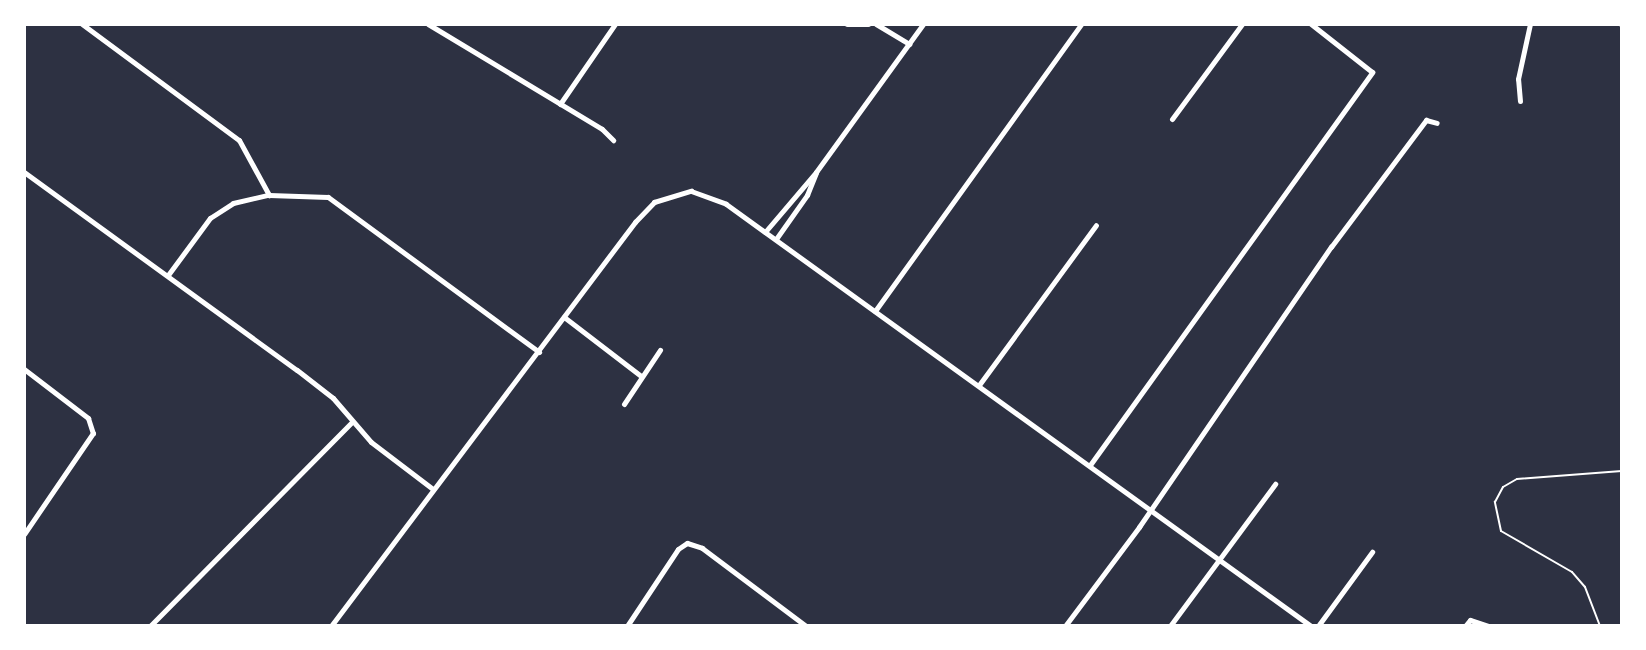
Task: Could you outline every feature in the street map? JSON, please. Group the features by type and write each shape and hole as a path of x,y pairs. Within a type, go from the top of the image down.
{"street":[{"path":"82,24 239,140 269,195"},
{"path":"428,24 613,140"},
{"path":"560,104 615,24"},
{"path":"847,24 868,24"},
{"path":"876,24 909,44"},
{"path":"765,232 816,172 923,24"},
{"path":"875,311 1081,24"},
{"path":"1172,119 1242,24"},
{"path":"1090,465 1372,72 1311,24"},
{"path":"1520,101 1518,79 1530,24"},
{"path":"1065,626 1151,510 1331,247 1426,120 1437,123"},
{"path":"24,172 333,398 352,422 433,489"},
{"path":"776,239 807,195 816,172"},
{"path":"331,626 654,202 691,191 734,209 1311,626"},
{"path":"168,275 210,218 233,203 269,195 328,197 539,352"},
{"path":"979,385 1096,225"},
{"path":"564,317 641,376"},
{"path":"624,404 660,350"},
{"path":"24,369 88,418 93,433 24,534"},
{"path":"150,626 352,422"},
{"path":"1170,626 1275,484"},
{"path":"627,626 678,549 687,543 702,548 806,626"},
{"path":"1318,626 1372,552"},
{"path":"1465,626 1470,620 1488,626"}],"path":[{"path":"1600,626 1572,572 1501,531 1495,502 1503,487 1517,479 1622,471"}]}
